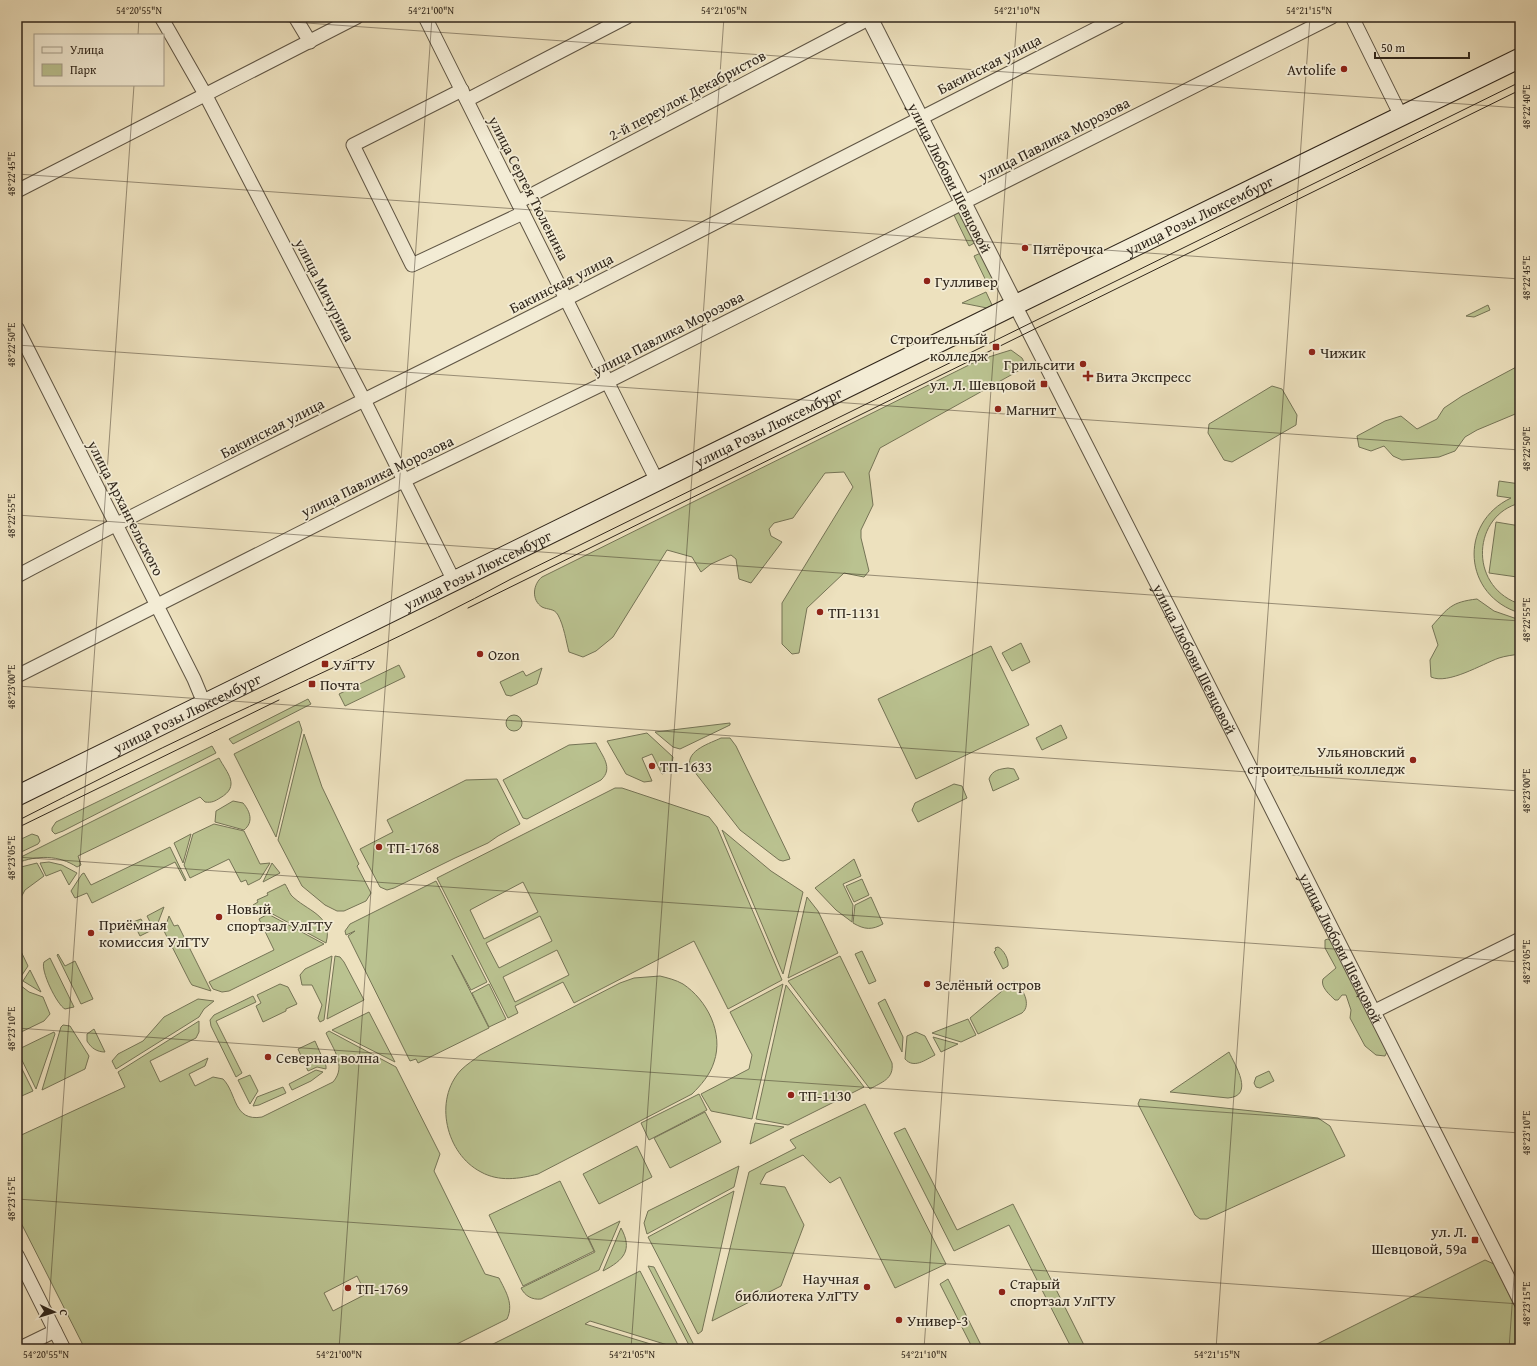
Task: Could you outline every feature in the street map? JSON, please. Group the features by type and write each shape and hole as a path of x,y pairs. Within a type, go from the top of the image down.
{"main road":[{"name":"улица Розы Люксембург","path":"17,796 1520,58"}],"street":[{"name":"улица Мичурина","path":"160,17 205,94 364,400 454,581"},
{"path":"295,17 310,42"},
{"path":"17,190 357,17"},
{"name":"улица Сергея Тюленина","path":"425,17 657,481"},
{"path":"464,95 627,17"},
{"name":"2-й переулок Декабристов","path":"464,95 353,145 412,265 520,208 870,17"},
{"name":"улица Любови Шевцовой","path":"870,17 1254,778 1375,1011 1520,1302"},
{"name":"Бакинская улица","path":"17,576 116,524 566,299 920,117 1119,17"},
{"name":"улица Павлика Морозова","path":"17,676 404,480 607,382 1332,17"},
{"path":"1352,17 1401,116"},
{"name":"улица Архангельского","path":"17,328 194,679 204,704"},
{"path":"1375,1011 1520,939"},
{"path":"17,1255 64,1349"},
{"path":"18,1349 55,1331"}],"green space":[{"path":"961,206 978,241 969,246 952,211"},
{"path":"983,252 998,280 988,285 974,256"},
{"path":"986,292 992,305 987,308 962,303"},
{"path":"1488,305 1490,310 1474,317 1466,316"},
{"path":"1011,350 1022,358 1025,364 1020,370 880,448 869,473 873,505 861,530 861,538 869,571 864,577 844,573 807,608 799,653 792,654 782,644 782,603 853,487 844,472 825,473 793,518 774,523 769,529 771,536 782,542 751,583 739,579 736,559 731,555 711,564 701,572 692,557 667,550 613,637 596,651 583,657 569,652 565,634 558,615 553,610 542,607 538,604 534,592 539,580 542,577 979,360"},
{"path":"1520,365 1520,412 1477,430 1465,437 1455,451 1439,457 1402,460 1393,456 1384,446 1371,451 1359,447 1357,436 1385,421 1401,416 1417,429 1437,419 1444,408 1462,396"},
{"path":"1272,386 1282,389 1297,415 1296,425 1232,462 1224,460 1208,433 1209,424"},
{"path":"1499,481 1520,484 1520,503 1504,510 1493,521 1485,535 1482,550 1484,566 1490,581 1501,594 1517,603 1520,583 1520,613 1501,604 1487,591 1478,576 1474,558 1476,541 1482,524 1494,509 1511,498 1497,496"},
{"path":"1496,522 1520,526 1520,560 1517,577 1489,573"},
{"path":"1477,599 1494,611 1520,620 1520,654 1499,658 1456,676 1438,679 1431,677 1430,660 1438,645 1432,626 1446,610 1456,604"},
{"path":"1021,643 1030,662 1012,671 1002,653"},
{"path":"991,646 1029,725 916,779 878,699"},
{"path":"399,665 405,677 345,706 339,694"},
{"path":"542,668 537,684 511,696 506,695 500,682 523,671 526,676"},
{"path":"308,699 311,704 233,744 229,739"},
{"path":"514,715 520,717 522,723 520,729 514,731 508,729 506,723 508,717"},
{"path":"299,721 302,730 276,837 234,754"},
{"path":"730,723 730,725 680,749 673,747 655,732"},
{"path":"1061,725 1067,738 1042,750 1036,738"},
{"path":"647,733 673,757 671,770 662,774 652,754 642,758 652,781 644,782 626,774 607,741"},
{"path":"304,734 322,787 359,864 357,866 371,893 366,901 344,911 337,911 325,905 302,886 278,840"},
{"path":"721,738 730,738 736,746 790,859 783,861 779,860 740,830 690,766 690,760 695,751"},
{"path":"596,743 607,766 607,771 601,780 527,819 523,818 503,780 569,745"},
{"path":"212,746 216,753 63,831 55,834 52,831 52,828 56,822"},
{"path":"219,758 228,774 231,784 230,789 217,800 205,802 200,797 78,856 81,865 77,867 55,858 32,859 17,863 17,859"},
{"path":"1008,768 1014,769 1019,779 993,791 989,779 990,776 997,770"},
{"path":"497,779 520,824 488,843 394,888 387,890 380,887 360,849 393,832 387,820 466,780"},
{"path":"954,784 962,786 967,798 918,822 912,810 915,803"},
{"path":"615,788 622,788 709,817 717,827 782,980 728,1009 694,941 574,1003 563,982 515,1006 518,1013 508,1018 437,878","holes":["523,882 538,912 484,939 470,910","540,916 552,941 499,968 486,943","557,950 569,975 515,1002 503,977"]},
{"path":"233,801 243,803 248,809 250,820 249,824 244,830 215,822 216,811"},
{"path":"214,824 244,831 260,864 270,863 260,879 248,885 246,880 241,882 229,859 190,878 184,865 193,834"},
{"path":"722,830 771,871 803,892 783,974"},
{"path":"32,834 38,836 40,841 38,844 17,854 17,841"},
{"path":"191,834 183,863 174,843"},
{"path":"170,847 186,880 185,881 175,862 92,903 87,893 75,898 71,891 84,873 91,885"},
{"path":"854,859 861,876 843,884 853,905 852,922 836,910 815,888"},
{"path":"49,862 62,865 77,873 69,885 61,870 46,876 40,863"},
{"path":"37,863 44,876 25,890 17,905 17,868"},
{"path":"272,863 280,873 263,882"},
{"path":"862,879 869,895 854,902 846,886"},
{"path":"436,881 487,982 471,990 452,955 489,1028 418,1063 416,1059 410,1061 348,936 355,931 346,935 345,931 350,924"},
{"path":"285,884 291,895 297,901 317,914 322,920 326,926 326,943 267,911 266,908 260,911 258,908 255,910 253,905 258,902 257,900"},
{"path":"807,897 818,911 838,953 788,978"},
{"path":"871,897 883,924 868,928 861,927 853,923 855,905"},
{"path":"164,907 156,928 140,936 133,922 141,919 144,925 150,922 147,916"},
{"path":"268,914 324,944 229,991 222,992 213,989 209,982 274,950 259,919"},
{"path":"169,916 174,926 178,925 211,991 192,985 190,982 164,931"},
{"path":"1328,939 1332,942 1387,1052 1385,1056 1376,1055 1365,1046 1350,1018 1351,1010 1346,995 1342,995 1338,1000 1335,1000 1324,988 1322,982 1323,979 1336,968 1325,948 1325,940"},
{"path":"17,943 28,966 20,978 17,975"},
{"path":"998,947 1004,953 1008,961 1008,966 1003,969 994,952 996,950 995,948"},
{"path":"862,951 876,981 869,984 855,954"},
{"path":"58,954 65,966 75,961 93,999 81,1004 57,955"},
{"path":"332,956 324,1020 320,1022 318,1018 322,1005 312,985 302,985 300,975 305,969"},
{"path":"335,956 340,957 344,962 364,1000 327,1019"},
{"path":"840,956 892,1063 891,1073 889,1076 883,1082 870,1089 788,981"},
{"path":"50,958 74,1007 65,1009 58,1001 50,987 43,966 44,962"},
{"path":"30,970 41,992 23,981"},
{"path":"660,976 683,984 692,991 706,1008 715,1029 717,1051 714,1062 708,1075 692,1094 538,1174 509,1179 495,1177 481,1172 469,1164 459,1153 447,1126 447,1096 452,1082 461,1070 480,1055 620,983 634,978"},
{"path":"1014,981 1025,997 1025,1010 1022,1013 978,1034 970,1018"},
{"path":"280,984 288,987 297,1004 263,1022 256,1006 261,1003 257,995"},
{"path":"489,984 506,1019 489,1027 472,993"},
{"path":"783,984 752,1119 711,1111 701,1094 749,1069 752,1055 730,1012"},
{"path":"20,985 29,992 43,997 50,1014 44,1021 17,1034 17,990"},
{"path":"786,985 864,1087 788,1125 756,1119"},
{"path":"253,996 256,1002 216,1021 242,1073 236,1077 211,1026 210,1020 214,1015"},
{"path":"198,999 214,1001 204,1009 199,1017 116,1069 112,1061 118,1054 143,1041 164,1017"},
{"path":"885,999 903,1037 902,1052 878,1003"},
{"path":"369,1012 395,1062 332,1030"},
{"path":"968,1019 976,1035 961,1042 932,1033"},
{"path":"199,1021 199,1032 196,1038 150,1061 160,1082 208,1058 205,1066 189,1074 195,1086 213,1077 223,1079 228,1085 241,1111 246,1115 253,1117 262,1117 333,1082 339,1070 339,1064 335,1051 326,1033 329,1031 396,1067 440,1154 434,1171 485,1274 499,1278 506,1293 510,1308 507,1319 447,1349 85,1349 17,1215 17,1137 125,1087 118,1072","holes":["357,1276 366,1294 333,1311 324,1293"]},
{"path":"63,1025 70,1026 89,1056 85,1069 42,1090 61,1027"},
{"path":"94,1029 105,1052 94,1049 87,1041 87,1034"},
{"path":"54,1032 55,1034 36,1089 17,1050"},
{"path":"916,1032 925,1036 935,1055 920,1063 912,1063 905,1059 907,1036"},
{"path":"933,1037 958,1044 941,1052"},
{"path":"315,1041 326,1069 317,1067 308,1071 298,1049"},
{"path":"1229,1052 1241,1079 1242,1086 1240,1092 1236,1096 1228,1098 1170,1092"},
{"path":"17,1059 33,1091 17,1098"},
{"path":"316,1070 323,1072 311,1081 292,1090 289,1084"},
{"path":"1269,1071 1274,1081 1260,1088 1256,1087 1254,1083 1256,1077"},
{"path":"250,1075 258,1091 250,1104 238,1080"},
{"path":"283,1087 286,1093 259,1105 253,1106 257,1097"},
{"path":"699,1094 707,1110 649,1140 641,1123"},
{"path":"1140,1099 1318,1118 1330,1126 1345,1156 1207,1219 1200,1219 1195,1215 1138,1104"},
{"path":"865,1104 946,1264 895,1288 840,1177 830,1183 803,1155 766,1173 760,1184 785,1187 804,1225 781,1286 712,1321 749,1172 796,1148 790,1140"},
{"path":"705,1112 721,1142 670,1168 654,1138"},
{"path":"755,1123 784,1127 750,1144"},
{"path":"905,1128 957,1230 1013,1204 1086,1349 1072,1349 1009,1225 954,1251 894,1133"},
{"path":"637,1146 652,1177 599,1204 583,1174"},
{"path":"739,1166 734,1187 647,1234 644,1223 648,1211"},
{"path":"560,1181 594,1251 523,1286 489,1215"},
{"path":"734,1191 702,1331 698,1334 648,1237"},
{"path":"620,1221 599,1270 541,1299 532,1298 523,1291 521,1288 595,1252 588,1237"},
{"path":"621,1228 626,1242 624,1254 616,1263 603,1271"},
{"path":"1485,1260 1494,1264 1520,1317 1520,1349 1307,1349"},
{"path":"648,1266 654,1267 696,1349 691,1349"},
{"path":"640,1271 678,1345 674,1347 590,1321 585,1324 667,1349 485,1348"},
{"path":"948,1279 983,1349 973,1349 940,1284"}],"tram line":[{"path":"17,821 187,736 400,636 511,579 1520,82"},
{"path":"468,608 1520,90"},
{"path":"17,828 279,700"}],"place":[{"name":"Avtolife","path":"1344,69"},
{"name":"Пятёрочка","path":"1025,248"},
{"name":"Гулливер","path":"927,281"},
{"name":"Строительный колледж","path":"996,347"},
{"name":"Чижик","path":"1312,352"},
{"name":"Грильсити","path":"1083,364"},
{"name":"Вита Экспресс","path":"1088,376"},
{"name":"ул. Л. Шевцовой","path":"1044,384"},
{"name":"Магнит","path":"998,409"},
{"name":"ТП-1131","path":"820,612"},
{"name":"Ozon","path":"480,654"},
{"name":"УлГТУ","path":"325,664"},
{"name":"Почта","path":"312,684"},
{"name":"Ульяновский строительный колледж","path":"1413,760"},
{"name":"ТП-1633","path":"652,766"},
{"name":"ТП-1768","path":"379,847"},
{"name":"Новый спортзал УлГТУ","path":"219,917"},
{"name":"Приёмная комиссия УлГТУ","path":"91,933"},
{"name":"Зелёный остров","path":"927,984"},
{"name":"Северная волна","path":"268,1057"},
{"name":"ТП-1130","path":"791,1095"},
{"name":"ул. Л. Шевцовой, 59а","path":"1475,1240"},
{"name":"Научная библиотека УлГТУ","path":"867,1287"},
{"name":"ТП-1769","path":"348,1288"},
{"name":"Старый спортзал УлГТУ","path":"1002,1292"},
{"name":"Универ-3","path":"899,1320"}]}
